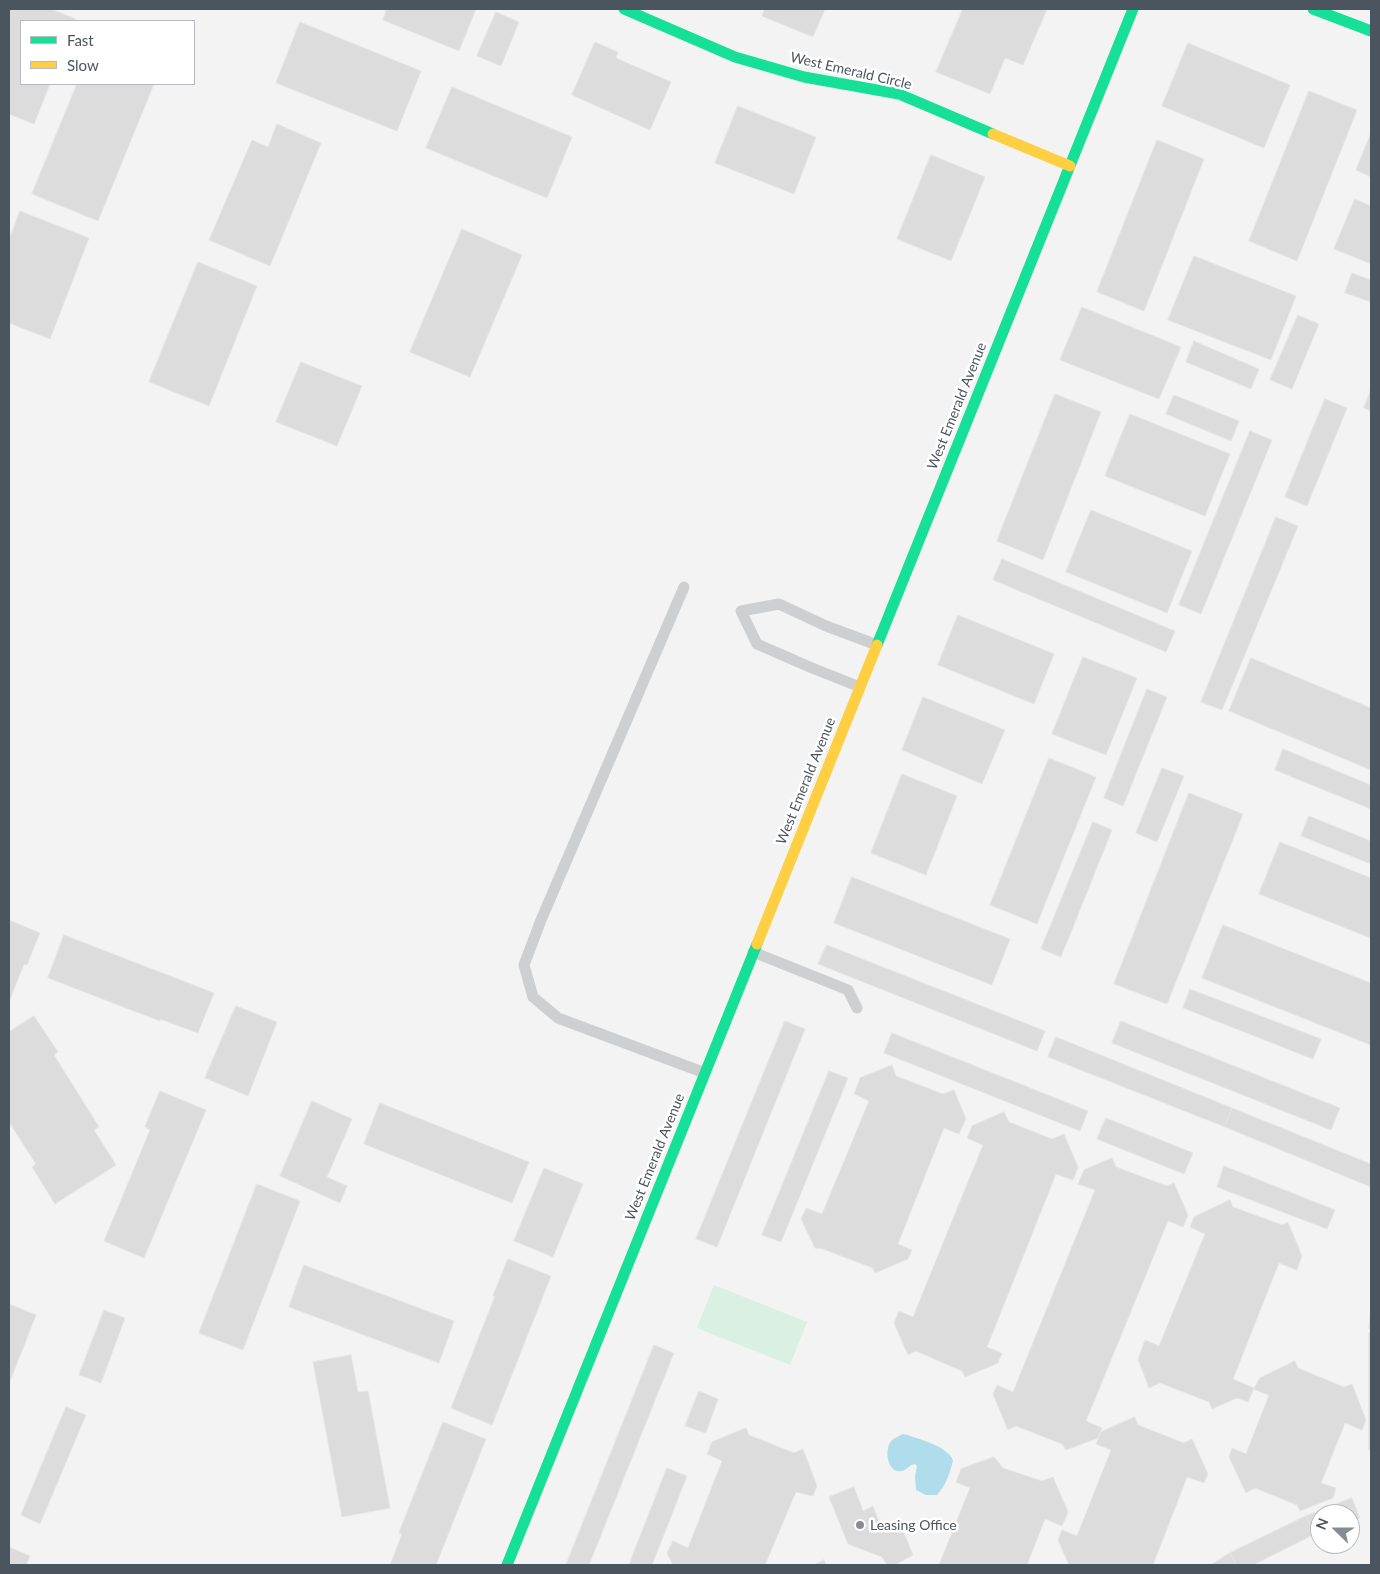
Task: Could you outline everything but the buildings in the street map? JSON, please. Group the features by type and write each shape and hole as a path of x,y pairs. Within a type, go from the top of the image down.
{"street":[{"name":"West Emerald Circle","path":"624,9 735,57 804,77 900,94 1070,166"},
{"name":"West Emerald Avenue","path":"507,1565 1133,9"},
{"path":"1313,9 1371,31"}],"lane":[{"path":"684,586 541,920 524,965 533,997 558,1018 704,1073"},
{"path":"860,687 757,644 741,610 779,604 826,626 877,645"},
{"path":"753,952 848,990 857,1008"}],"green space":[{"path":"714,1285 807,1322 790,1365 697,1328"}],"water":[{"path":"903,1434 940,1447 953,1460 947,1479 937,1495 926,1495 916,1490 915,1476 917,1466 915,1464 898,1471 893,1469 890,1464 888,1458 889,1445 892,1440"}],"traffic: fast":[{"path":"624,9 735,57 804,77 899,94 993,134"},
{"path":"877,645 1133,9"},
{"path":"1313,9 1371,31"},
{"path":"507,1565 757,944"}],"traffic: slow":[{"path":"993,134 1070,166"},
{"path":"757,944 877,645"}],"place":[{"name":"Leasing Office","path":"860,1525"}]}
